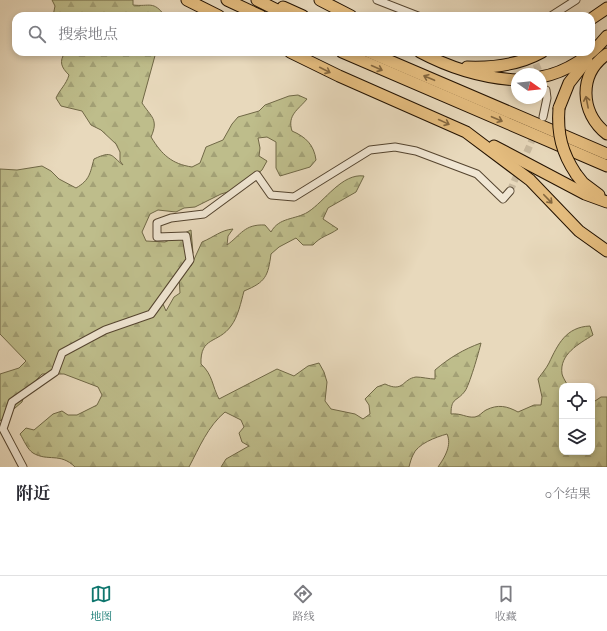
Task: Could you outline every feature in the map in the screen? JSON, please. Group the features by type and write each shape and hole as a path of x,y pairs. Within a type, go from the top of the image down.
{"highway":[{"path":"187,0 211,12"},
{"path":"227,0 252,12"},
{"path":"257,0 281,12"},
{"path":"271,0 295,12"},
{"path":"320,0 343,12"},
{"path":"595,16 607,8"},
{"path":"607,36 598,61 592,70 585,93 590,116 607,134"},
{"path":"602,50 569,83 559,108 558,130 564,152 576,174 590,189 607,199"},
{"path":"298,56 338,76 466,132 585,194 607,202"},
{"path":"351,56 607,166"},
{"path":"380,56 607,154"},
{"path":"429,56 455,67 487,77 511,79"},
{"path":"455,67 496,66 521,61 533,56"},
{"path":"547,75 568,68 591,56"},
{"path":"466,132 530,180 579,231 607,251"}],"street":[{"path":"377,0 408,12"},
{"path":"557,12 576,0"},
{"path":"543,117 546,104"},
{"path":"23,467 3,430 12,402 55,372 62,353 106,330 151,314 190,260 186,236 157,237 157,223 171,218 204,214 257,175 271,195 294,197 370,150 383,147 395,146 416,151 477,174 503,199 510,191"}],"green space":[{"path":"52,0 133,0 133,5 151,5 162,12 54,12 55,6"},
{"path":"63,56 155,56 142,103 153,118 154,126 151,137 159,149 168,158 185,166 192,167 200,163 206,147 223,140 232,124 238,117 259,111 265,105 289,96 298,95 307,99 294,113 291,125 292,131 305,139 313,150 316,160 310,167 280,176 276,168 276,142 267,137 258,138 260,148 259,156 267,161 262,170 241,188 221,194 195,207 184,208 176,212 158,210 150,214 142,232 146,241 165,242 191,230 193,253 183,270 191,266 202,242 221,232 233,229 228,236 227,245 243,231 252,226 265,225 271,232 274,227 283,221 308,212 341,183 356,176 364,176 356,192 328,208 323,219 338,229 313,245 303,245 296,238 279,247 271,254 269,268 265,277 257,285 244,291 237,314 231,326 226,332 211,341 203,349 201,364 208,372 219,399 277,369 294,376 308,366 319,363 327,382 325,401 331,409 355,414 363,419 370,414 369,405 365,399 377,387 385,384 396,387 402,385 411,378 416,377 435,379 435,370 440,366 463,351 481,343 467,388 453,402 451,414 475,417 490,408 498,406 510,408 518,412 534,405 541,405 542,397 538,379 548,365 556,349 569,333 582,327 590,326 593,335 571,350 562,367 562,376 566,383 559,383 559,455 595,455 595,401 601,397 607,397 607,467 438,467 448,447 449,442 447,434 432,439 418,448 413,455 409,467 221,467 226,459 249,446 242,442 239,433 244,427 241,420 225,412 209,431 189,467 75,467 70,462 59,458 38,456 33,453 27,447 20,434 26,428 34,430 53,414 62,411 68,415 77,415 97,405 102,395 98,387 64,374 42,374 25,392 22,402 0,421 0,374 19,368 26,361 0,334 0,169 17,170 42,166 51,171 59,179 76,188 87,179 94,159 100,156 111,155 123,165 120,161 120,152 116,144 101,130 91,125 82,111 61,106 56,98 69,75 64,69 62,62","holes":["179,277 180,293 174,297 166,311 163,304"]}],"tunnel":[{"path":"533,56 538,68"},
{"path":"510,191 536,131"}]}
